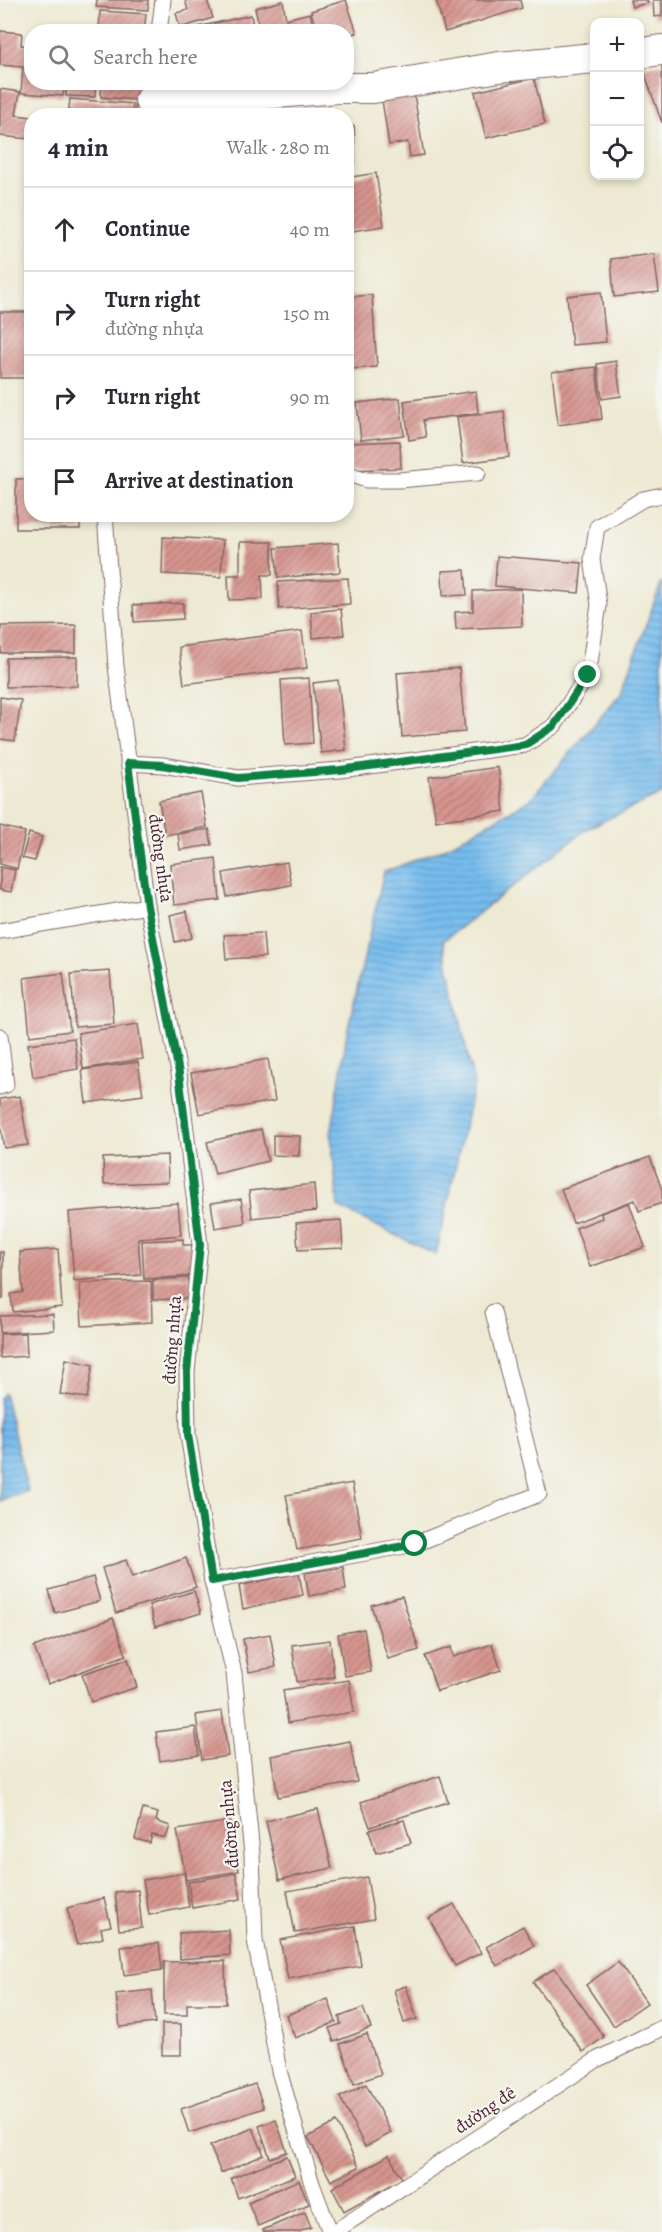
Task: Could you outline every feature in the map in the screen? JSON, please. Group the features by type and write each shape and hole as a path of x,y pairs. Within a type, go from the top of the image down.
{"street":[{"path":"644,52 662,50"},
{"path":"354,88 373,88 499,67 590,58"},
{"path":"150,99 216,98 313,90"}],"lane":[{"path":"160,24 163,0"},
{"path":"354,475 366,480 399,480 478,473"},
{"path":"128,763 162,765 238,778 340,770 525,745 554,726 588,675 599,605 592,559 597,527 643,499 662,495"},
{"name":"đường nhựa","path":"106,522 116,666 128,763 147,906 179,1073 200,1245 187,1372 188,1435 212,1581 234,1673 252,1854 255,1940 279,2071 312,2184 332,2232"},
{"path":"0,931 147,906"},
{"path":"0,1036 6,1085 0,1087"},
{"path":"212,1581 415,1544 539,1494 493,1312"},
{"name":"đường đê","path":"332,2232 598,2059 662,2028"}],"water":[{"path":"662,581 662,794 588,828 443,941 474,1084 436,1255 338,1207 331,1135 347,1032 384,872 443,849 530,800 621,693"},
{"path":"4,1393 28,1491 0,1501 0,1397"}],"building":[{"path":"97,0 148,0 148,10 96,7"},
{"path":"185,0 207,0 213,18 193,24 179,24 176,13 188,10"},
{"path":"346,0 354,24 315,24 311,11"},
{"path":"436,0 520,0 522,8 445,32"},
{"path":"630,0 647,0 648,3 632,7"},
{"path":"653,0 662,0 662,16 654,17"},
{"path":"283,1 286,19 310,13 312,24 258,24 255,8"},
{"path":"100,11 146,14 145,24 99,24"},
{"path":"251,15 253,24 211,24"},
{"path":"0,31 22,33 24,90 64,90 63,96 21,93 23,67 0,65"},
{"path":"662,65 662,123 644,72 644,66"},
{"path":"534,78 545,124 486,138 475,92"},
{"path":"0,89 20,92 16,115 24,116 24,138 0,136"},
{"path":"66,90 95,90 95,97 66,96"},
{"path":"101,90 147,90 144,108 135,108 136,100 101,97"},
{"path":"414,94 424,155 410,157 408,142 389,145 382,100"},
{"path":"70,99 133,104 133,108 69,108"},
{"path":"376,173 384,226 354,231 354,177"},
{"path":"654,254 659,292 614,297 611,259"},
{"path":"601,292 606,342 572,345 567,296"},
{"path":"372,295 377,367 354,369 354,296"},
{"path":"0,312 24,312 24,378 0,378"},
{"path":"616,361 621,396 602,399 597,364"},
{"path":"596,367 602,419 558,425 552,372"},
{"path":"476,391 478,413 423,420 426,437 409,440 404,401"},
{"path":"400,398 404,435 361,440 357,403"},
{"path":"504,411 509,457 463,463 457,417"},
{"path":"400,441 401,468 354,470 354,443"},
{"path":"16,479 24,479 24,522 80,522 80,529 16,529"},
{"path":"163,537 223,540 221,577 162,574"},
{"path":"240,542 272,542 272,575 262,575 263,599 229,600 228,575 240,575"},
{"path":"338,543 340,572 278,578 275,548"},
{"path":"497,556 582,563 579,593 495,586"},
{"path":"465,570 467,595 443,596 442,571"},
{"path":"348,578 350,604 279,609 278,582"},
{"path":"521,589 522,626 456,629 455,612 473,611 473,591"},
{"path":"183,603 183,619 134,622 133,605"},
{"path":"341,609 344,635 313,638 311,612"},
{"path":"76,625 76,653 1,653 1,626"},
{"path":"302,631 307,668 184,684 179,647"},
{"path":"77,657 77,686 6,687 6,658"},
{"path":"459,668 465,732 402,737 397,673"},
{"path":"309,678 313,743 285,745 281,680"},
{"path":"338,680 346,750 321,753 313,683"},
{"path":"0,697 21,700 15,741 0,739"},
{"path":"498,767 504,811 436,821 429,777"},
{"path":"201,793 207,827 165,835 159,801"},
{"path":"0,826 25,832 17,869 0,864"},
{"path":"209,829 212,845 180,850 178,834"},
{"path":"29,833 42,837 35,861 22,858"},
{"path":"216,858 220,900 174,905 170,864"},
{"path":"287,862 291,885 227,897 223,873"},
{"path":"0,867 15,870 11,892 0,890"},
{"path":"187,911 192,938 175,942 170,915"},
{"path":"263,933 265,957 226,959 224,935"},
{"path":"110,971 114,1024 75,1027 71,974"},
{"path":"63,973 70,1031 30,1036 24,978"},
{"path":"138,1024 143,1059 83,1069 78,1033"},
{"path":"74,1038 78,1069 33,1077 28,1044"},
{"path":"268,1059 275,1101 199,1114 191,1073"},
{"path":"138,1062 143,1095 86,1103 82,1070"},
{"path":"20,1096 28,1145 4,1148 0,1124 0,1099"},
{"path":"261,1129 268,1161 215,1174 207,1142"},
{"path":"273,1135 300,1136 299,1156 273,1155"},
{"path":"167,1155 168,1182 104,1184 103,1158"},
{"path":"650,1157 662,1190 662,1203 639,1211 635,1200 573,1223 561,1189"},
{"path":"314,1184 316,1211 252,1218 249,1191"},
{"path":"241,1199 245,1223 215,1228 211,1203"},
{"path":"178,1203 181,1235 138,1239 141,1275 74,1281 69,1212"},
{"path":"629,1203 645,1247 590,1267 576,1228 602,1218 601,1213"},
{"path":"341,1220 343,1248 298,1250 296,1223"},
{"path":"183,1239 183,1245 192,1245 193,1276 144,1279 142,1241"},
{"path":"58,1249 62,1307 13,1312 11,1294 23,1292 20,1252"},
{"path":"0,1252 3,1252 3,1299 0,1299"},
{"path":"190,1278 191,1298 153,1300 153,1280"},
{"path":"151,1281 152,1322 82,1326 80,1283"},
{"path":"53,1314 54,1330 0,1333 0,1316"},
{"path":"26,1333 27,1356 0,1358 0,1334"},
{"path":"66,1359 93,1365 87,1398 60,1394"},
{"path":"352,1483 362,1538 297,1550 286,1495"},
{"path":"186,1558 196,1587 116,1613 102,1568 126,1560 132,1577"},
{"path":"343,1567 346,1590 309,1596 305,1573"},
{"path":"299,1573 303,1595 243,1609 239,1586"},
{"path":"93,1577 100,1601 55,1613 49,1590"},
{"path":"194,1591 201,1613 155,1627 149,1605"},
{"path":"402,1596 419,1650 388,1659 371,1605"},
{"path":"113,1618 126,1655 48,1684 34,1647"},
{"path":"364,1629 371,1672 345,1676 338,1634"},
{"path":"270,1634 276,1667 249,1672 243,1639"},
{"path":"330,1640 334,1677 297,1682 292,1645"},
{"path":"492,1644 501,1670 437,1691 425,1656 451,1647 453,1657"},
{"path":"128,1659 137,1687 91,1702 82,1674"},
{"path":"349,1680 354,1712 288,1723 283,1690"},
{"path":"222,1711 228,1756 202,1760 196,1715"},
{"path":"195,1727 199,1755 160,1761 156,1732"},
{"path":"350,1741 357,1782 278,1797 271,1756"},
{"path":"440,1776 448,1802 370,1827 361,1802"},
{"path":"143,1809 158,1813 156,1821 170,1826 166,1838 152,1835 150,1843 135,1839"},
{"path":"318,1809 332,1868 279,1880 266,1821"},
{"path":"404,1820 411,1843 376,1853 369,1830"},
{"path":"230,1821 239,1871 186,1880 177,1830"},
{"path":"184,1873 189,1907 149,1915 143,1880"},
{"path":"236,1873 241,1899 192,1908 188,1882"},
{"path":"367,1877 374,1919 295,1933 287,1891"},
{"path":"138,1890 142,1928 119,1930 115,1892"},
{"path":"104,1898 111,1926 101,1928 103,1938 77,1945 67,1908"},
{"path":"454,1904 481,1953 455,1966 429,1918"},
{"path":"355,1926 361,1966 288,1979 280,1940"},
{"path":"523,1926 534,1946 497,1966 486,1947"},
{"path":"229,1930 230,1955 180,1959 179,1933"},
{"path":"159,1943 162,1970 124,1975 121,1947"},
{"path":"225,1961 226,2004 187,2004 187,2015 164,2015 164,1962"},
{"path":"618,1962 647,2003 614,2026 586,1985"},
{"path":"555,1968 604,2037 583,2052 533,1982"},
{"path":"406,1986 417,2019 404,2023 394,1990"},
{"path":"152,1990 155,2023 120,2027 116,1994"},
{"path":"328,1999 336,2022 295,2038 286,2015"},
{"path":"363,2008 371,2028 334,2042 329,2028 341,2024 339,2017"},
{"path":"162,2024 181,2024 181,2055 162,2055"},
{"path":"367,2034 381,2074 354,2084 340,2044"},
{"path":"255,2084 264,2108 189,2133 181,2109"},
{"path":"366,2084 391,2133 365,2147 340,2097"},
{"path":"276,2120 287,2152 270,2158 259,2126"},
{"path":"336,2122 359,2167 331,2181 308,2137"},
{"path":"253,2128 264,2155 221,2173 210,2146"},
{"path":"389,2155 402,2179 344,2211 332,2188"},
{"path":"287,2156 295,2176 238,2198 231,2178"},
{"path":"299,2180 309,2204 258,2226 248,2202"},
{"path":"305,2212 311,2227 299,2232 264,2232 263,2230"}],"route":[{"path":"415,1544 212,1581 188,1435 187,1372 200,1245 179,1073 147,906 128,763 162,765 238,778 340,770 525,745 554,726 588,675"}]}
